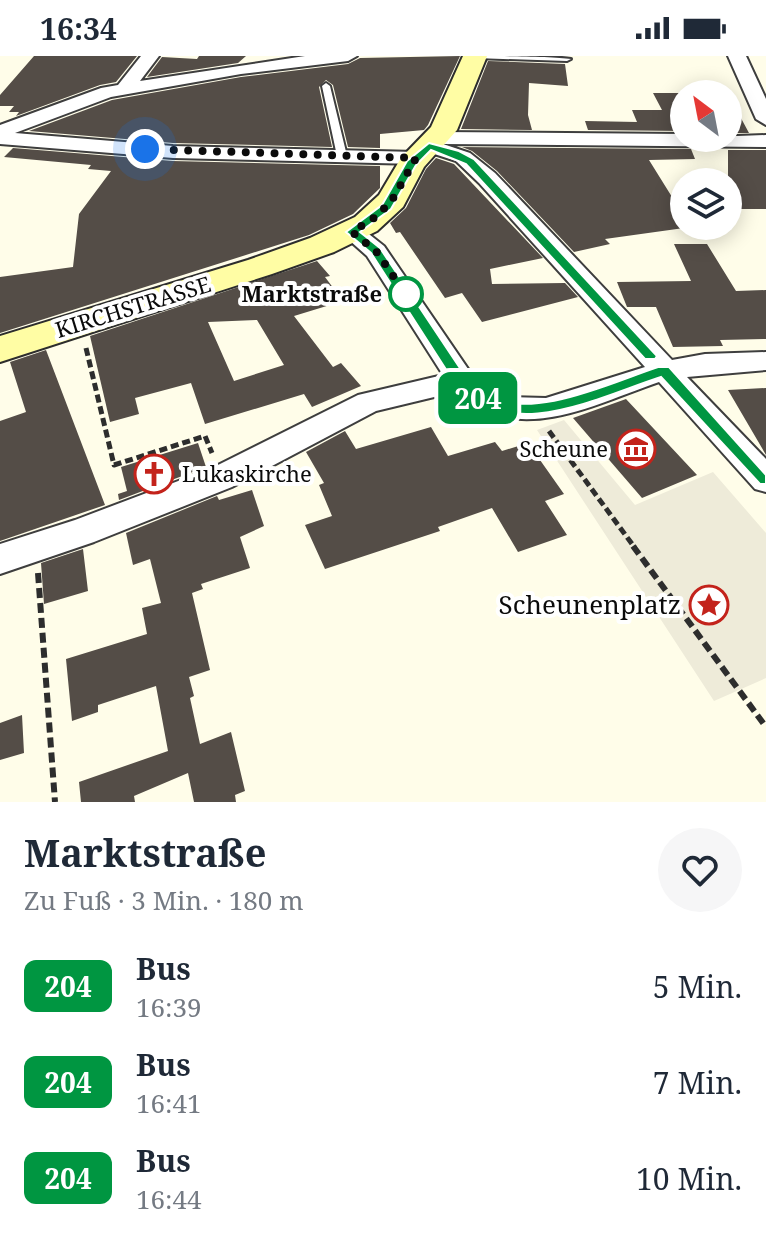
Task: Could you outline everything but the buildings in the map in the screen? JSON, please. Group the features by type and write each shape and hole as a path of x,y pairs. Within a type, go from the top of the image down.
{"street":[{"path":"125,88 150,56"},
{"path":"0,135 83,99 125,88 348,56"},
{"name":"KIRCHSTRASSE","path":"0,349 260,267 352,232 377,216 392,200 427,148 473,56"},
{"path":"743,58 766,119"},
{"path":"0,135 173,152 342,156 427,148 766,141"},
{"path":"427,148 456,153 470,161 766,480"},
{"path":"352,232 368,242 382,259 469,392 488,403 534,410 562,406 663,371 705,364 766,361"},
{"path":"0,559 221,478 368,402 461,381"}],"lane":[{"path":"473,56 567,59"},
{"path":"326,86 342,156"}],"path":[{"path":"80,324 114,465 205,436 221,478"},
{"path":"534,410 766,727"},
{"path":"36,548 55,802"}],"shaded area":[{"name":"Scheunenplatz","path":"564,420 635,505 713,472 766,533 766,678 714,701 537,430"}],"bus line":[{"name":"204","path":"650,356 487,178 470,161 456,153 429,146 411,164 387,207 352,232 376,251 461,381 477,398 501,407 547,409 663,371 766,480"}],"place":[{"name":"Marktstraße","path":"406,294"},
{"name":"Scheune","path":"636,449"},
{"name":"Lukaskirche","path":"154,474"},
{"name":"Scheunenplatz","path":"709,605"}],"route":[{"path":"145,149 416,158 392,200 377,216 352,232 376,251 406,294"}]}
